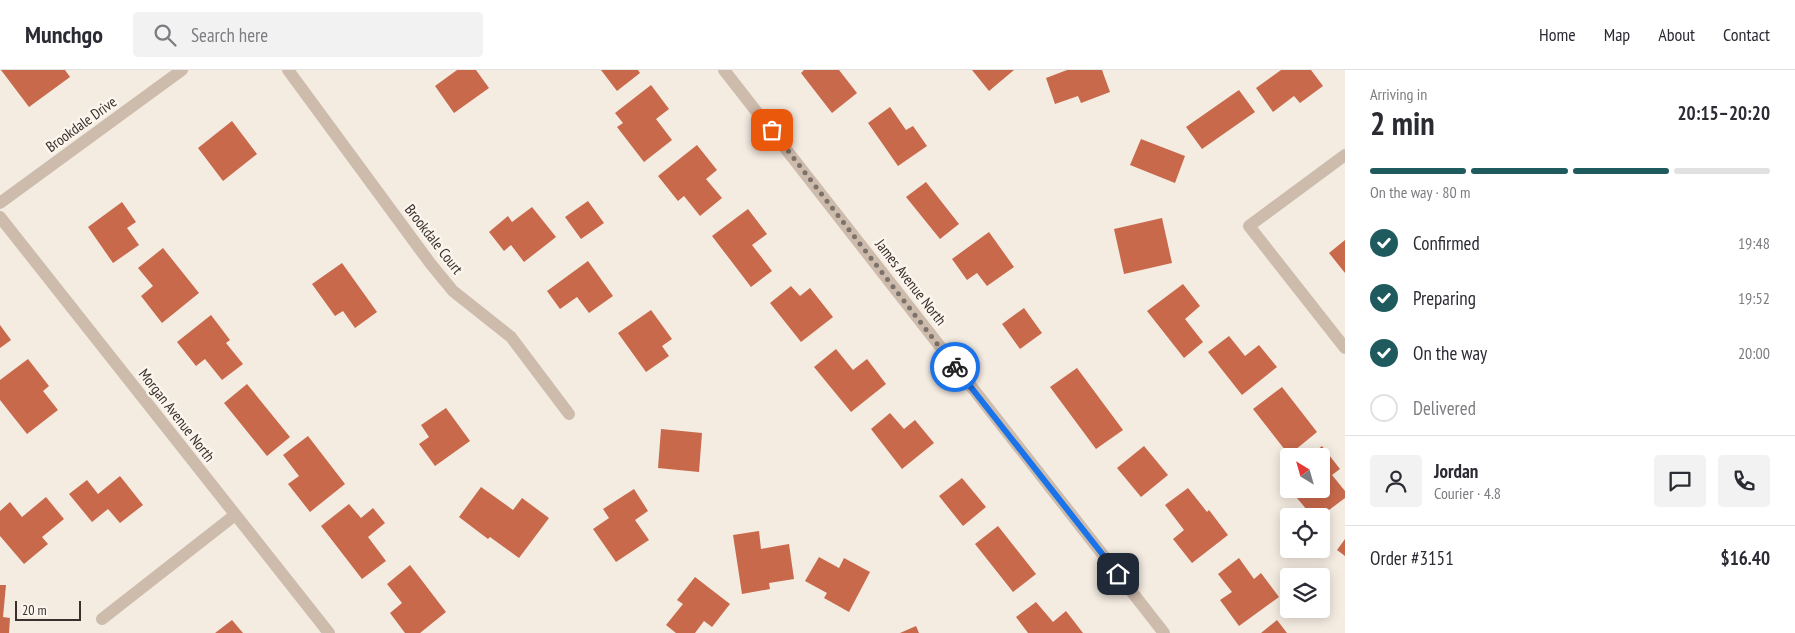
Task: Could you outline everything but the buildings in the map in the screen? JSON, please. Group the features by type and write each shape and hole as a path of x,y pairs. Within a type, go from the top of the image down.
{"street":[{"name":"Brookdale Drive","path":"0,203 182,70"},
{"name":"Brookdale Court","path":"288,70 430,263 453,291 510,337 569,414"},
{"name":"James Avenue North","path":"724,70 1164,633"},
{"path":"1345,155 1249,226 1345,348"},
{"name":"Morgan Avenue North","path":"0,217 329,633"},
{"path":"102,619 235,515"}],"way so far":[{"path":"772,130 955,367"}],"route":[{"path":"955,367 1118,574"}]}
